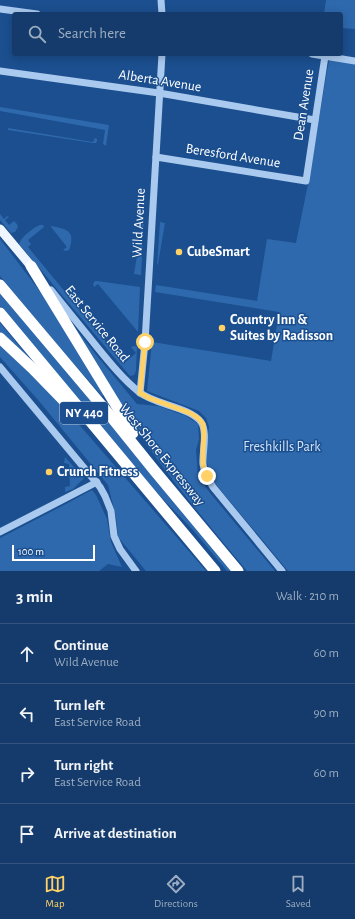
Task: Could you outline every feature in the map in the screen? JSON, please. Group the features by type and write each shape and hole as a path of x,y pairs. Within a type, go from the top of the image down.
{"highway":[{"path":"31,266 144,450 154,470"},
{"name":"West Shore Expressway","path":"0,285 238,571"},
{"name":"NY 440","path":"0,313 215,571"},
{"path":"0,338 67,404 167,513"}],"main road":[{"name":"East Service Road","path":"0,230 31,266"}],"street":[{"path":"161,0 162,12"},
{"path":"0,9 22,12"},
{"name":"Wild Avenue","path":"140,393 146,334 162,56"},
{"path":"325,56 355,61"},
{"name":"Dean Avenue","path":"306,181 325,56"},
{"name":"Alberta Avenue","path":"0,71 159,93 315,120"},
{"name":"Beresford Avenue","path":"156,157 306,181"},
{"name":"East Service Road","path":"31,266 123,378 140,393 149,398 190,413 198,418 203,424 203,465 207,476 213,487 282,571"},
{"path":"0,366 98,485 105,496 110,511 114,536 120,549 136,571"},
{"path":"0,532 98,485"}],"green space":[{"path":"326,0 355,0 355,29 343,28 343,12 324,12"},
{"name":"Freshkills Park","path":"335,59 355,62 355,571 288,571 214,482 209,472 206,457 209,427 206,418 199,411 147,391 152,342 271,361 279,312 155,292 156,285 257,301 267,239 296,243 308,184 329,61"},
{"path":"0,107 109,125 106,146 103,144 105,130 0,111"},
{"path":"8,128 93,142 95,138 97,141 96,143 93,143 8,130"},
{"path":"0,214 4,219 7,216 9,217 5,220 9,225 14,221 17,224 18,227 15,232 11,233 0,220"},
{"path":"144,219 141,275 134,274"},
{"path":"160,222 165,223 157,265"},
{"path":"40,225 43,225 44,227 28,240 31,244 28,247 124,363 136,353 131,347 137,347 136,371 134,375 129,375 19,244 28,233"},
{"path":"51,226 62,228 69,232 71,235 71,244 69,250 63,250 67,247"},
{"path":"0,239 42,294 104,395 102,396 67,356 0,276"},
{"path":"95,281 140,287 138,332 98,284 94,287 93,284"},
{"path":"0,290 233,571 227,571 192,529 120,451 0,306"},
{"path":"0,323 27,355 26,356 0,334"},
{"path":"76,329 137,404 158,406 186,416 198,424 199,439 196,450 198,476 210,493 275,571 247,571 216,534 171,478 129,419 75,331"},
{"path":"0,344 38,380 69,413 206,571 146,571 118,537 116,517 108,485 39,401 0,357"},
{"path":"65,457 84,478 73,489 65,492 65,487 70,486 69,464 64,463"},
{"path":"92,490 96,495 107,519 111,542 122,567 108,564 99,571 0,571 0,538"}],"place":[{"name":"CubeSmart","path":"179,252"},
{"name":"Country Inn & Suites by Radisson","path":"222,328"},
{"name":"Crunch Fitness","path":"49,472"}],"route":[{"path":"145,342 140,393 149,398 190,413 198,418 203,424 203,465 207,476"}]}
